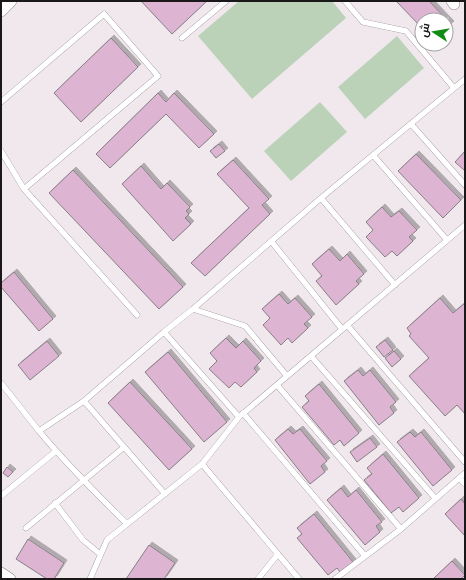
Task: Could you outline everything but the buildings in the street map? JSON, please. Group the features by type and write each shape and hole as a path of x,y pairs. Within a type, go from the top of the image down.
{"street":[{"path":"1,11 11,1"},
{"path":"1,573 10,579"}],"lane":[{"path":"182,38 226,1"},
{"path":"345,1 362,22 406,31 454,88"},
{"path":"1,102 104,14 158,76 24,189"},
{"path":"39,431 84,401 373,154 465,79"},
{"path":"411,124 465,185"},
{"path":"1,150 24,189 137,315"},
{"path":"373,154 447,240"},
{"path":"321,198 394,285"},
{"path":"90,579 107,540 202,464 241,415 465,225"},
{"path":"271,241 465,462"},
{"path":"193,309 245,326 287,376"},
{"path":"164,332 241,415 365,556"},
{"path":"311,356 435,498"},
{"path":"1,383 3,390 56,452 127,524"},
{"path":"277,385 400,529"},
{"path":"84,401 123,448 165,494"},
{"path":"26,528 123,448"},
{"path":"1,496 56,452"},
{"path":"202,464 299,579"},
{"path":"335,579 400,529 465,473"},
{"path":"459,478 465,484"},
{"path":"55,503 83,540 100,554"},
{"path":"258,579 278,554"}],"green space":[{"path":"239,1 332,1 346,18 252,99 198,36"},
{"path":"397,36 424,68 365,119 338,87"},
{"path":"320,102 347,132 291,181 264,151"}]}
